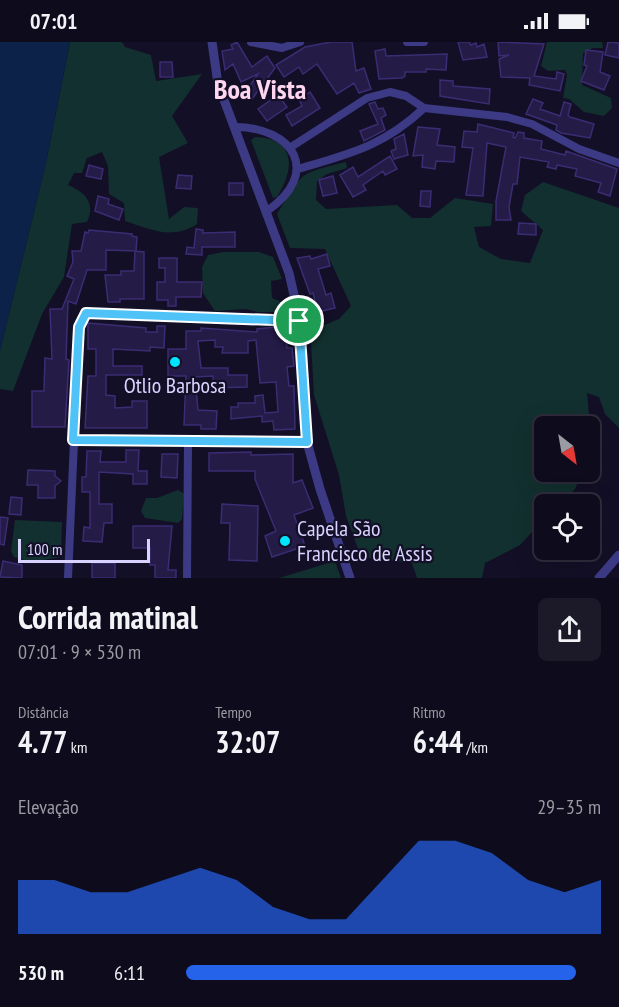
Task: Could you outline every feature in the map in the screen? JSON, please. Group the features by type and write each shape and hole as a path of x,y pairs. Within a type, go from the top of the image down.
{"street":[{"path":"212,42 218,84 289,273 299,321 307,442 350,578"},
{"path":"251,42 282,48 300,42"},
{"path":"407,42 424,42"},
{"path":"291,147 355,106 376,95 390,92 406,96 424,108 523,121 579,148 619,163"},
{"path":"298,169 373,145 397,132 424,108"},
{"path":"235,127 251,127 291,147 298,169 282,201 267,211"},
{"path":"68,578 79,327 86,313 299,321"},
{"path":"73,440 307,442"},
{"path":"187,578 188,441"},
{"path":"599,578 619,555"}],"green space":[{"path":"70,42 122,42 125,47 151,55 156,81 202,74 172,116 188,143 159,157 169,219 184,207 198,208 197,224 179,232 162,232 125,221 124,203 109,194 108,166 102,152 87,158 82,173 74,173 68,185 87,199 90,209 87,222 72,224 64,277 42,314 13,391 0,389 0,351 46,163"},
{"path":"547,42 602,42 603,48 593,48 583,53 582,85 611,98 612,108 604,116 584,112 569,99 563,98 567,75 565,70 548,71 541,66"},
{"path":"255,137 278,143 285,149 288,157 287,176 277,197 273,198 251,140"},
{"path":"346,162 347,168 327,174 317,181 316,200 326,209 397,205 412,218 430,218 455,198 493,204 491,226 474,227 479,247 501,259 530,263 543,230 521,211 525,195 543,182 619,208 619,428 605,414 599,397 587,393 589,416 534,416 534,482 578,482 570,494 534,494 534,530 520,545 485,563 482,578 417,578 412,563 361,557 346,516 339,475 314,395 311,343 320,327 339,319 351,306 325,249 290,248 277,214 297,182 318,169"},
{"path":"223,252 259,252 273,257 282,279 271,281 272,298 287,304 290,312 258,312 246,309 215,311 203,293 202,267 208,255"},
{"path":"178,490 184,494 182,519 178,523 145,518 141,511 146,498 157,498"},
{"path":"15,520 62,522 61,557 31,562 14,557 11,551"},
{"path":"335,561 341,578 279,578"}],"water":[{"path":"0,42 70,42 46,163 0,351"}],"building":[{"path":"237,42 252,67 267,56 275,68 252,99 244,94 258,74 241,82 233,64 225,70 222,51 233,49 231,45"},
{"path":"331,42 352,42 356,71 364,68 371,89 359,93 354,83 337,94 317,64 303,74 299,67 284,77 276,65 305,47"},
{"path":"458,42 469,42 471,45 476,43 477,47 484,44 487,57 463,60"},
{"path":"498,42 544,44 534,76 556,79 557,72 564,74 560,91 529,85 530,78 501,77 499,59 509,55 499,56"},
{"path":"608,42 619,43 619,58 605,55"},
{"path":"385,49 386,56 447,54 446,70 426,69 426,72 405,72 402,78 379,79 375,51"},
{"path":"586,50 603,52 600,72 610,76 604,90 581,81 587,66 584,65"},
{"path":"160,62 172,62 173,77 160,77"},
{"path":"440,80 453,81 453,86 490,89 489,104 440,96"},
{"path":"310,92 320,108 292,126 286,115 302,106 299,99"},
{"path":"278,95 287,107 267,121 258,109"},
{"path":"533,99 543,103 540,109 560,116 564,102 571,104 568,115 570,117 594,124 590,138 561,133 556,130 557,125 526,114"},
{"path":"375,102 378,109 383,108 386,115 381,118 385,130 364,141 360,131 378,124 369,104"},
{"path":"478,124 514,133 515,138 518,132 524,133 524,138 542,141 541,149 565,155 566,151 617,169 610,196 598,192 601,183 575,176 577,169 557,165 556,169 547,167 549,162 520,157 517,184 513,184 509,207 511,220 496,220 496,201 506,147 487,143 483,196 466,195 473,148 462,147 464,131 477,132"},
{"path":"418,127 440,129 437,145 455,147 454,162 436,161 435,169 422,167 423,155 413,156"},
{"path":"404,134 408,155 394,159 391,151 396,149 394,139"},
{"path":"390,156 397,169 385,175 383,171 363,185 366,190 353,197 340,175 353,167 358,177"},
{"path":"89,165 103,169 101,179 86,176"},
{"path":"178,175 192,176 191,189 176,188"},
{"path":"333,176 337,193 323,196 319,180"},
{"path":"229,183 243,183 243,195 229,195"},
{"path":"421,191 431,191 430,207 420,206"},
{"path":"98,196 109,199 108,204 123,209 119,220 95,211"},
{"path":"519,223 536,224 536,235 518,234"},
{"path":"196,229 203,230 203,233 235,232 235,247 202,247 202,255 186,254 187,247 194,248"},
{"path":"89,230 132,234 137,237 136,251 106,250 106,270 87,270 76,304 68,301 66,359 69,360 65,427 32,427 32,391 44,391 45,358 52,359 50,309 62,309 74,279 67,276 73,262 72,251 81,251 85,232 88,233"},
{"path":"135,251 144,252 144,299 120,299 120,302 108,302 105,275 121,275 121,271 134,271"},
{"path":"327,254 330,266 318,269 326,295 331,293 335,308 318,312 313,293 310,294 297,258 310,256 311,259"},
{"path":"159,258 177,258 177,282 202,282 201,297 176,297 176,306 168,306 168,300 157,300 157,282 165,282 165,268 159,268"},
{"path":"88,323 146,328 146,332 157,332 157,326 165,326 164,348 150,347 150,351 113,349 113,366 142,366 142,375 106,375 106,395 115,396 115,408 132,407 132,401 147,401 147,428 85,428 88,376 96,376 96,349 88,349"},
{"path":"285,326 287,348 292,348 294,366 287,367 289,386 294,386 295,429 274,430 273,421 262,422 262,416 231,419 231,407 238,407 238,403 255,403 255,396 263,395 265,413 278,412 276,382 260,383 256,340 248,341 248,353 222,353 223,347 215,347 215,340 198,341 201,368 228,368 228,375 247,375 247,387 213,388 213,376 195,377 198,410 217,411 216,429 201,429 201,425 184,425 186,376 168,376 168,349 186,349 186,331 201,331 201,328 257,332 257,329"},
{"path":"126,450 139,450 138,471 147,471 147,484 133,484 133,474 99,472 99,504 112,504 112,523 104,523 102,542 83,541 84,527 90,528 90,492 82,492 82,477 86,477 87,451 101,451 100,462 126,462"},
{"path":"251,452 251,455 293,454 293,483 302,480 313,508 294,515 305,546 272,557 265,536 276,531 255,479 255,471 209,471 209,453"},
{"path":"162,454 178,454 177,478 161,477"},
{"path":"28,470 55,471 55,476 61,481 55,486 55,498 38,498 38,485 27,485"},
{"path":"11,497 22,498 21,515 9,514"},
{"path":"222,504 258,506 257,561 229,560 230,523 221,523"},
{"path":"0,517 8,518 4,545 0,544"},
{"path":"133,526 172,526 168,570 176,570 176,578 155,578 155,565 150,565 150,548 133,548"},
{"path":"3,561 22,565 22,578 0,577"},
{"path":"92,563 115,563 115,578 92,578"}],"place":[{"name":"Otlio Barbosa","path":"175,362"},
{"name":"Capela São Francisco de Assis","path":"285,541"}],"district":[{"name":"Boa Vista","path":"260,88"}],"route":[{"path":"86,313 299,321 307,442 73,440 79,327 81,318 86,313"}]}
